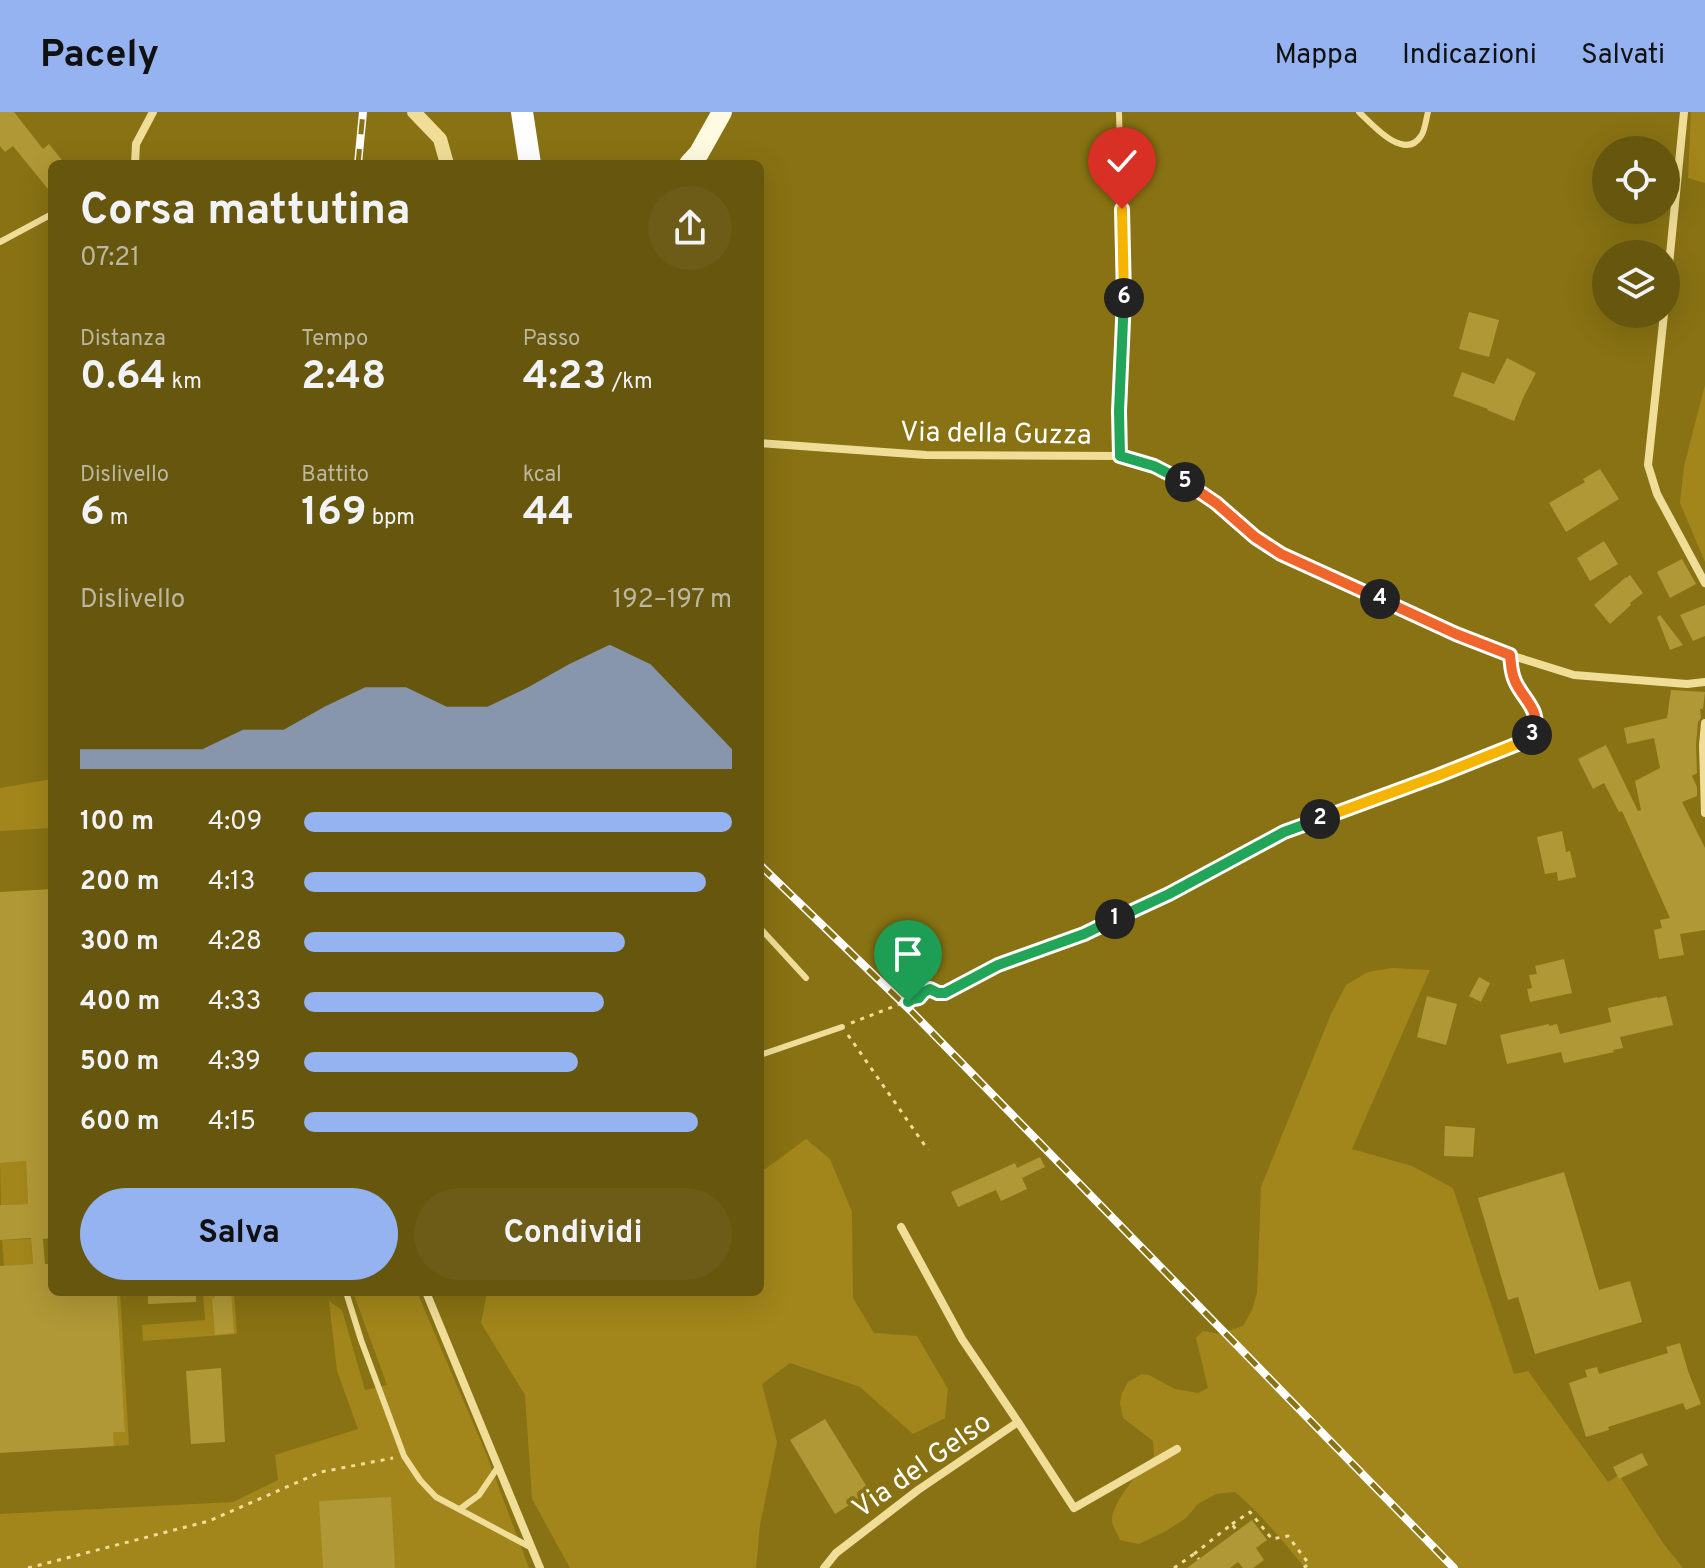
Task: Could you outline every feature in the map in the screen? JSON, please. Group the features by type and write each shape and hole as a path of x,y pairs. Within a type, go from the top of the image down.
{"highway":[{"path":"522,112 529,160"}],"main road":[{"path":"693,160 722,112"}],"street":[{"path":"135,160 136,144 153,112"},
{"path":"414,112 440,139 446,160"},
{"path":"1671,240 1684,112"},
{"path":"1663,328 1648,465 1657,494 1705,583"},
{"name":"Via della Guzza","path":"764,443 926,455 1120,456 1154,466 1185,481 1281,554 1456,634 1510,655 1574,675 1687,684 1705,682"},
{"path":"1705,723 1705,813"},
{"name":"Via del Gelso","path":"824,1568 836,1553 918,1490 1018,1422 962,1339 901,1227"},
{"path":"428,1296 540,1568"},
{"path":"1018,1422 1074,1508 1177,1449"}],"lane":[{"path":"1119,112 1124,305 1120,456"},
{"path":"1359,112 1392,142 1402,145 1413,143 1421,136 1428,112"},
{"path":"0,242 48,216"},
{"path":"764,932 806,978"},
{"path":"764,1054 842,1027"},
{"path":"348,1296 361,1340 411,1469 436,1497 532,1548"},
{"path":"460,1509 479,1495 498,1467"}],"path":[{"path":"928,1150 842,1027 919,998 930,989 945,993 998,965 1084,934 1169,894 1284,832 1525,741 1536,728 1536,719 1514,680 1510,655"},
{"path":"28,1568 209,1521 321,1472 404,1456"},
{"path":"1174,1568 1250,1512 1272,1539 1288,1536 1309,1564 1303,1568"},
{"path":"1232,1524 1237,1531"},
{"path":"1194,1554 1199,1559"}],"shaded area":[{"path":"1691,112 1705,112 1705,183 1688,178"},
{"path":"1705,385 1705,562 1680,503 1684,466"},
{"path":"48,780 48,828 0,831 0,788"},
{"path":"1391,968 1430,970 1352,1149 1412,1166 1453,1188 1514,1374 1528,1371 1608,1482 1619,1475 1683,1568 1305,1568 1235,1492 1216,1494 1198,1504 1186,1518 1166,1531 1139,1544 1120,1540 1112,1522 1116,1505 1154,1456 1153,1441 1123,1418 1122,1393 1128,1382 1142,1374 1175,1389 1198,1393 1208,1388 1196,1338 1203,1331 1219,1334 1243,1326 1252,1310 1257,1293 1261,1187 1331,1014 1346,985 1368,972"},
{"path":"806,1139 830,1159 852,1212 853,1298 874,1333 917,1336 948,1389 945,1418 913,1434 860,1387 790,1363 762,1384 777,1442 760,1525 756,1568 570,1568 532,1499 525,1395 481,1323 486,1296 764,1296 764,1170"},
{"path":"26,1161 28,1204 1,1205 0,1163"},
{"path":"31,1239 33,1264 4,1266 2,1240"},
{"path":"117,1296 120,1296 129,1445 114,1446 113,1432 125,1431"},
{"path":"203,1296 234,1296 237,1334 143,1341 142,1325 205,1320"},
{"path":"354,1296 419,1296 487,1456 529,1568 0,1568 0,1514 233,1502 278,1480 275,1455 358,1429 337,1371 329,1301 342,1310 365,1390 387,1385"}],"building":[{"path":"0,112 14,112 43,149 49,144 62,160 48,160 48,189 13,146 5,152 0,146"},
{"path":"1469,312 1499,320 1489,357 1459,349"},
{"path":"1507,358 1536,373 1514,421 1453,396 1462,372 1494,384"},
{"path":"1600,469 1619,499 1566,532 1549,503 1585,482 1583,479"},
{"path":"1604,541 1618,564 1590,581 1577,558"},
{"path":"1682,559 1696,584 1670,598 1657,572"},
{"path":"1630,575 1643,593 1610,624 1594,605"},
{"path":"1705,605 1705,636 1693,641 1680,615"},
{"path":"1660,615 1683,645 1670,650 1657,617"},
{"path":"1671,690 1705,692 1698,722 1697,773 1692,776 1697,796 1682,802 1705,848 1705,930 1680,934 1684,955 1659,959 1654,930 1662,928 1660,920 1670,918 1622,811 1619,812 1604,783 1593,789 1578,759 1606,745 1638,811 1641,810 1635,781 1660,768 1654,738 1627,744 1624,728 1667,718"},
{"path":"1562,831 1576,877 1558,881 1557,872 1545,874 1537,837"},
{"path":"48,889 48,1238 43,1239 45,1264 48,1264 48,1296 117,1296 125,1432 113,1432 114,1446 0,1453 0,1266 33,1264 31,1238 0,1240 0,1205 28,1204 26,1161 0,1163 0,892"},
{"path":"1564,959 1572,993 1530,1002 1527,989 1532,988 1529,975 1537,974 1535,966"},
{"path":"1479,977 1490,983 1481,1002 1469,996"},
{"path":"1427,996 1457,1004 1446,1045 1417,1037"},
{"path":"1666,996 1673,1025 1620,1037 1623,1048 1614,1052 1564,1063 1561,1052 1507,1064 1500,1035 1549,1024 1557,1024 1560,1034 1611,1022 1608,1008"},
{"path":"1445,1126 1475,1128 1473,1157 1444,1156"},
{"path":"1040,1157 1045,1167 1022,1178 1027,1189 1001,1201 996,1190 958,1207 951,1192 1015,1163 1017,1168"},
{"path":"1564,1172 1599,1290 1630,1281 1642,1322 1535,1354 1518,1297 1508,1300 1478,1198"},
{"path":"148,1296 196,1296 196,1302 148,1304"},
{"path":"231,1296 234,1333 215,1335 212,1298"},
{"path":"1680,1343 1701,1404 1686,1410 1683,1403 1586,1437 1569,1383 1587,1377 1585,1370 1597,1367 1599,1374 1668,1353 1666,1347"},
{"path":"221,1368 225,1442 191,1444 186,1371"},
{"path":"825,1419 870,1492 835,1514 790,1440"},
{"path":"1642,1453 1648,1465 1619,1479 1613,1467"},
{"path":"391,1497 395,1568 323,1568 319,1501"},
{"path":"1252,1520 1267,1540 1256,1548 1264,1560 1253,1568 1243,1568 1238,1562 1230,1568 1187,1568"}],"railway":[{"path":"358,160 363,112"},
{"path":"764,869 911,1011 1454,1568"}],"route":[{"path":"908,1002 930,989 945,993 998,965 1084,934 1169,894 1284,832 1525,741 1536,728 1533,709 1514,680 1510,655 1456,634 1281,554 1185,481 1154,466 1120,456 1124,305 1122,209"}]}
